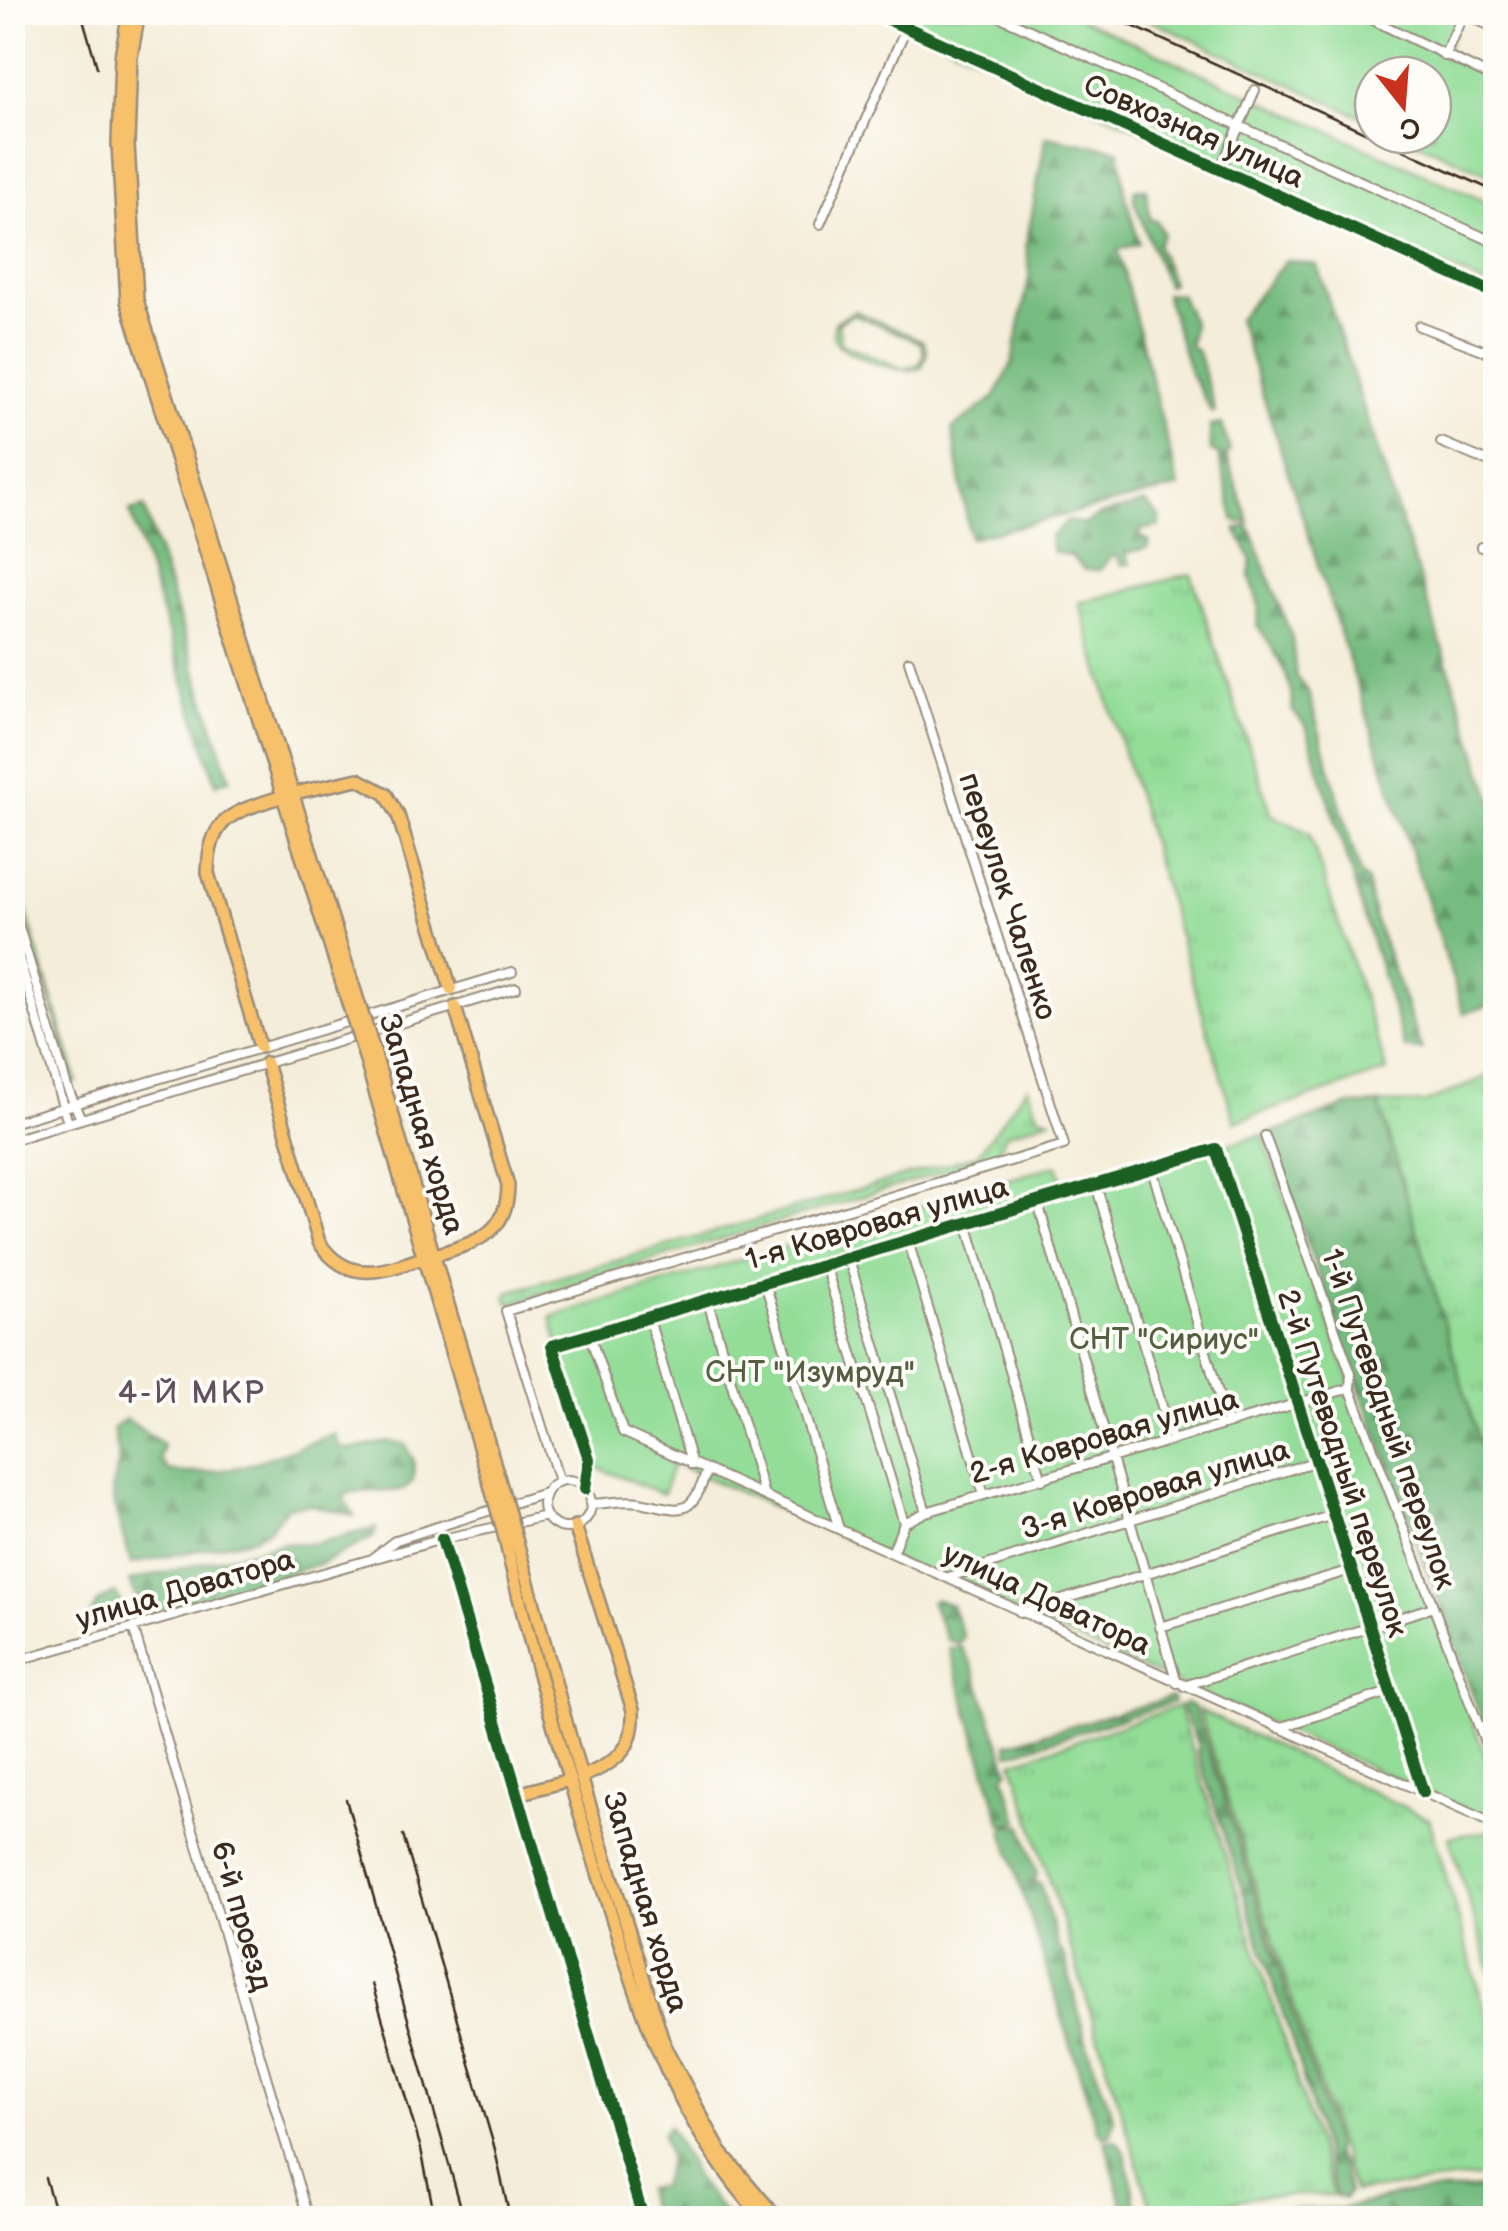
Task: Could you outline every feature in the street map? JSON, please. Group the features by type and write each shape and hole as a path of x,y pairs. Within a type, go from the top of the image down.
{"highway":[{"name":"Западная хорда","path":"129,12 121,56 118,144 128,301 369,1052 509,1532 575,1779 669,2082 711,2157 763,2218"},
{"name":"Западная хорда","path":"139,12 131,56 128,144 137,300 285,796"},
{"path":"260,1048 208,874 208,855 220,825 236,812 285,796 358,779 386,794 398,815 451,990"},
{"path":"266,1063 319,1242 327,1254 335,1263 362,1274 430,1256 484,1236 498,1226 508,1204 508,1185 455,1007"},
{"path":"518,1794 575,1779 619,1758 628,1748 633,1710 576,1526"},
{"name":"Западная хорда","path":"575,1779 678,2077 720,2151 777,2218"}],"street":[{"name":"Совхозная улица","path":"872,12 1496,294"},
{"path":"820,224 913,12"},
{"path":"990,12 1496,243"},
{"path":"1356,12 1442,55"},
{"path":"1444,55 1460,14 1496,28"},
{"path":"1453,60 1496,79"},
{"path":"1220,170 1255,90"},
{"path":"1419,326 1496,355"},
{"path":"1442,442 1496,465"},
{"path":"1482,547 1496,551"},
{"name":"переулок Чаленко","path":"559,1481 506,1312 1064,1145 909,660"},
{"path":"12,904 82,1119"},
{"path":"12,935 68,1123"},
{"path":"12,1123 512,972"},
{"path":"12,1140 516,988"},
{"path":"32,1117 37,1132"},
{"name":"1-й Путеводный переулок","path":"1265,1136 1430,1608 1496,1771"},
{"name":"1-я Ковровая улица","path":"585,1489 589,1459 552,1346 1216,1149"},
{"name":"2-й Путеводный переулок","path":"1216,1149 1423,1792"},
{"path":"1152,1169 1227,1423"},
{"path":"1096,1185 1172,1440"},
{"path":"1038,1202 1160,1627 1180,1684 1430,1608"},
{"path":"967,1223 1042,1480"},
{"path":"908,1241 984,1495"},
{"path":"849,1260 926,1512"},
{"path":"824,1265 904,1523 892,1553"},
{"path":"765,1283 839,1529"},
{"path":"707,1298 764,1495"},
{"path":"648,1316 692,1466"},
{"name":"улица Доватора","path":"590,1334 623,1432 706,1473 764,1495 1019,1613 1496,1824"},
{"name":"2-я Ковровая улица","path":"904,1523 926,1512 1350,1388"},
{"name":"3-я Ковровая улица","path":"949,1578 1317,1462"},
{"path":"590,1504 627,1501 670,1510 684,1508 699,1494 706,1473"},
{"path":"572,1480 585,1489 590,1504 585,1519 576,1526 556,1525 546,1516 545,1493 559,1481 572,1480"},
{"name":"улица Доватора","path":"370,1559 396,1540 545,1493"},
{"path":"1019,1613 1336,1514"},
{"name":"улица Доватора","path":"12,1662 442,1539 546,1516"},
{"path":"442,1539 643,2218"},
{"path":"1160,1627 1354,1569"},
{"name":"6-й проезд","path":"133,1627 308,2218"},
{"path":"1279,1728 1389,1692"}],"green space":[{"path":"880,13 1068,13 1353,142 1353,155 1382,155 1495,206 1495,289"},
{"path":"1134,13 1461,13 1445,55 1353,55 1353,113"},
{"path":"1453,61 1495,80 1495,177 1446,155 1453,155"},
{"path":"1046,136 1119,150 1126,198 1139,243 1118,250 1179,487 970,538 952,429 995,397 1012,363 1030,273 1026,246"},
{"path":"1146,188 1150,219 1157,221 1163,234 1157,245 1172,283 1167,286 1134,201 1134,190"},
{"path":"1286,260 1317,265 1495,809 1495,1003 1464,1014 1238,319"},
{"path":"1165,294 1180,294 1193,323 1190,346 1198,352 1215,410 1212,413 1190,373"},
{"path":"855,311 923,341 927,352 922,367 914,370 904,370 893,368 846,350 837,342 835,322","holes":["854,314 921,343 924,355 920,364 903,369 841,343 838,323"]},
{"path":"1222,424 1230,451 1226,455 1249,522 1235,522 1218,454 1211,451 1210,426"},
{"path":"1144,502 1160,518 1160,526 1141,530 1140,536 1149,541 1147,548 1125,553 1130,564 1120,565 1119,558 1111,556 1100,570 1085,570 1071,556 1053,552 1050,538 1068,521 1086,524 1100,515"},
{"path":"144,507 230,779 216,784 130,511"},
{"path":"1249,525 1292,638 1296,676 1308,691 1360,874 1367,881 1374,917 1422,1050 1405,1049 1306,726 1292,710 1287,678 1257,625 1259,606 1249,574 1252,560 1236,529"},
{"path":"1191,574 1272,815 1309,833 1387,1071 1235,1122 1079,603"},
{"path":"12,864 77,1082 70,1084 69,1060 61,1054 64,1048 40,967 34,964 28,942 32,935 28,922 22,923 25,916"},
{"path":"1495,1073 1495,1089 1488,1092 1496,1114 1495,1495 1379,1104 1426,1103"},
{"path":"1027,1087 1039,1116 1050,1119 1006,1134 996,1156 510,1303 506,1298 509,1292 977,1155"},
{"path":"1379,1104 1495,1495 1495,1756 1267,1134 1350,1105"},
{"name":"СНТ \"Изумруд\"","path":"1262,1135 1495,1783 1495,1822 673,1463 663,1494 596,1467 551,1317 1057,1165 1065,1189"},
{"path":"126,1419 163,1444 160,1459 168,1471 190,1473 232,1468 334,1434 341,1448 405,1444 414,1461 413,1481 404,1490 352,1492 343,1497 354,1516 309,1504 287,1507 269,1529 250,1539 131,1564 112,1486 119,1463 113,1428"},
{"path":"376,1528 374,1537 322,1563 145,1616 129,1581 284,1543 313,1544"},
{"path":"115,1593 129,1615 88,1619 98,1602"},
{"path":"931,1601 951,1605 964,1638 959,1643 947,1640"},
{"path":"961,1647 971,1662 1009,1770 1004,1776 1019,1821 1002,1825 949,1648"},
{"path":"1172,1697 1174,1702 1009,1754 1007,1744"},
{"path":"1187,1703 1194,1707 1211,1757 1335,2144 1335,2156 1342,2164 1349,2193 1345,2199 1336,2196 1296,2053 1197,1752 1199,1747 1181,1706"},
{"path":"1178,1706 1333,2195 1255,2196 1176,2216 1153,2213 1013,1762"},
{"path":"1199,1710 1429,1819 1495,2043 1495,2175 1354,2192"},
{"path":"1022,1825 1037,1873 1034,1883 1040,1883 1058,1947 1064,1954 1088,2049 1114,2119 1111,2134 1105,2137 1098,2131 1003,1831 1006,1826"},
{"path":"1496,1830 1495,1985 1449,1837"},
{"path":"669,2126 697,2180 728,2218 651,2218 645,2189 661,2186 669,2158 662,2134"},
{"path":"1115,2140 1125,2153 1138,2214 1126,2216 1105,2142"},
{"path":"1495,2186 1495,2218 1230,2218 1272,2209 1343,2208 1402,2194"}],"railway":[{"path":"81,12 97,67"},
{"path":"1102,12 1496,192"},
{"path":"346,1799 464,2218"},
{"path":"403,1835 494,2146 510,2218"},
{"path":"372,1984 421,2149 435,2218"},
{"path":"45,2178 57,2218"}],"cycle path":[{"path":"872,12 1496,294"},
{"path":"585,1489 589,1459 552,1346 1216,1149 1423,1792"},
{"path":"442,1539 643,2218"}],"district":[{"name":"4-Й МКР","path":"192,1392"}],"park label":[{"name":"СНТ \"Сириус\"","path":"1164,1339"}]}
